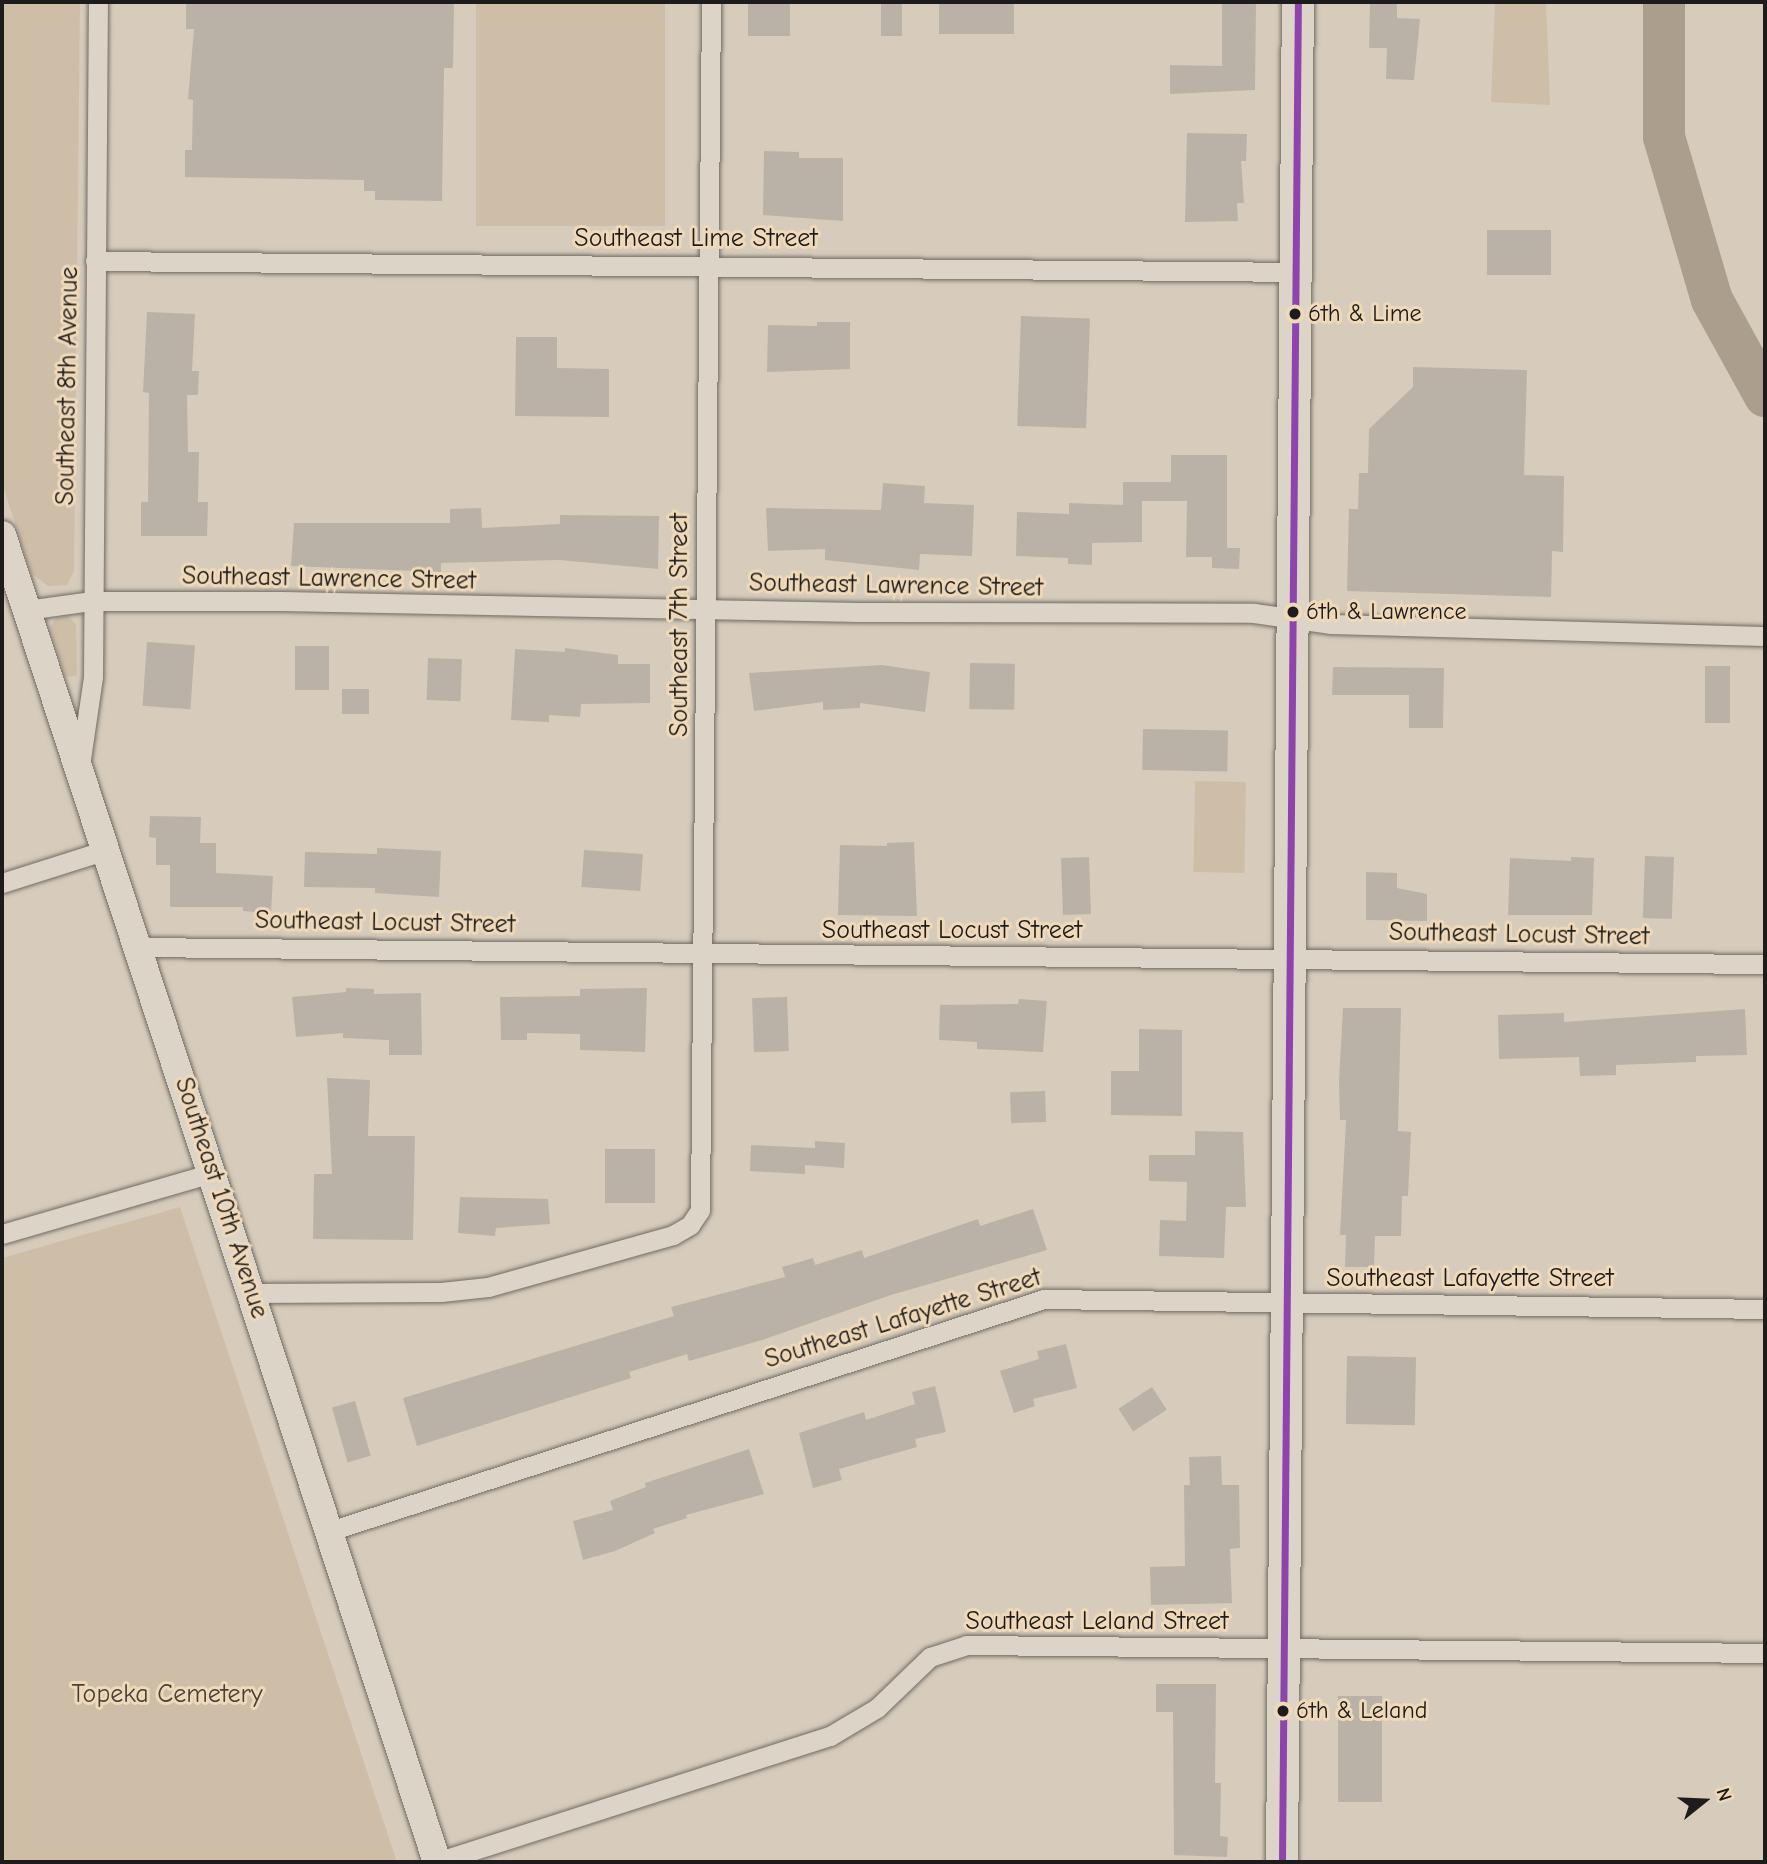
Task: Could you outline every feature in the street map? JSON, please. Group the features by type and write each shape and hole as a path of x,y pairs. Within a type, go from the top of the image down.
{"main road":[{"path":"1282,1862 1298,2"},
{"name":"Southeast 10th Avenue","path":"2,535 437,1862"}],"street":[{"name":"Southeast 8th Avenue","path":"79,770 93,677 98,2"},
{"name":"Southeast 7th Street","path":"252,1293 464,1290 673,1235 690,1225 703,1198 711,2"},
{"name":"Southeast Lime Street","path":"95,261 1296,272"},
{"name":"Southeast Lawrence Street","path":"26,610 92,601 707,610 1254,613 1331,624 1765,636"},
{"path":"2,883 106,850"},
{"name":"Southeast Locust Street","path":"138,947 1765,964"},
{"path":"2,1234 212,1173"},
{"name":"Southeast Lafayette Street","path":"330,1531 1031,1301 1083,1297 1287,1305 1476,1302 1765,1309"},
{"name":"Southeast Leland Street","path":"437,1862 830,1736 877,1708 915,1668 946,1650 967,1645 1765,1653"}],"green space":[{"path":"2,2 80,2 74,571 67,585 48,586 31,573 2,483"},
{"path":"476,2 665,2 665,226 476,226"},
{"path":"1495,2 1546,2 1550,105 1491,102"},
{"path":"68,616 76,624 77,676 65,677 50,627 56,618"},
{"path":"1195,781 1246,782 1244,873 1193,872"},
{"name":"Topeka Cemetery","path":"180,1207 397,1862 2,1862 2,1258"}],"building":[{"path":"186,2 454,4 453,68 444,68 442,201 375,200 375,191 364,191 364,180 185,177 185,150 192,150 193,100 188,99 194,29 186,29"},
{"path":"748,2 790,2 790,36 748,36"},
{"path":"881,2 902,2 902,36 881,36"},
{"path":"939,2 1014,2 1014,34 939,34"},
{"path":"1222,2 1256,2 1255,90 1170,94 1170,65 1222,66"},
{"path":"1370,2 1397,2 1397,18 1420,19 1414,80 1386,79 1387,48 1369,48"},
{"path":"1187,133 1247,134 1246,161 1241,161 1244,203 1237,203 1238,221 1185,222"},
{"path":"764,151 799,152 799,158 843,158 843,221 763,215"},
{"path":"1487,230 1551,230 1551,275 1487,275"},
{"path":"147,312 195,314 192,371 199,371 198,395 187,395 188,452 199,452 198,502 208,502 207,536 141,536 141,502 148,502 149,393 143,392"},
{"path":"1021,316 1090,318 1086,428 1017,426"},
{"path":"817,322 850,322 850,369 767,372 768,325 817,326"},
{"path":"516,337 557,337 557,368 609,369 609,417 515,416"},
{"path":"1413,367 1527,370 1524,475 1564,476 1563,552 1552,551 1551,597 1347,591 1349,509 1358,509 1359,473 1368,473 1369,429 1413,387"},
{"path":"1171,455 1227,455 1227,548 1240,548 1239,569 1212,568 1212,557 1186,557 1187,501 1142,501 1142,542 1092,543 1092,565 1068,564 1068,558 1016,556 1017,512 1069,514 1069,503 1123,505 1123,482 1171,482"},
{"path":"883,483 925,486 924,503 974,505 972,556 920,554 919,570 825,560 825,549 768,551 766,508 881,510"},
{"path":"481,508 482,528 560,524 560,515 659,516 658,569 559,560 441,563 441,572 291,566 294,523 450,523 450,509"},
{"path":"147,642 195,645 190,709 143,706"},
{"path":"295,646 329,646 329,690 295,690"},
{"path":"565,648 618,655 618,664 650,664 650,703 581,704 580,717 549,715 549,722 511,720 515,649 565,652"},
{"path":"428,658 462,659 461,701 427,700"},
{"path":"970,663 1015,664 1014,710 969,709"},
{"path":"882,665 930,672 925,712 860,703 860,708 823,710 823,702 754,711 749,673"},
{"path":"1705,666 1730,666 1730,723 1705,723"},
{"path":"1333,667 1444,668 1443,728 1409,728 1409,695 1332,695"},
{"path":"342,689 369,689 369,714 342,714"},
{"path":"1143,729 1228,730 1227,771 1142,770"},
{"path":"150,816 201,817 200,843 216,843 216,873 273,876 271,913 243,911 243,907 170,907 170,865 156,865 156,838 149,837"},
{"path":"914,842 917,916 838,915 840,845 887,846 887,843"},
{"path":"377,848 441,851 439,897 375,893 375,888 304,887 305,852 377,854"},
{"path":"584,850 643,854 640,891 581,887"},
{"path":"1645,856 1674,857 1672,919 1643,918"},
{"path":"1089,857 1091,914 1063,915 1061,858"},
{"path":"1571,857 1594,858 1592,915 1508,915 1510,858 1571,861"},
{"path":"1366,872 1397,873 1397,888 1427,894 1427,921 1366,920"},
{"path":"346,988 374,989 374,994 421,993 422,1055 389,1055 389,1040 343,1038 343,1033 296,1037 292,997 346,992"},
{"path":"647,988 645,1052 580,1050 580,1034 527,1033 527,1040 501,1040 500,997 580,996 580,989"},
{"path":"787,997 789,1051 754,1052 752,998"},
{"path":"1019,999 1047,1001 1043,1052 977,1049 977,1042 939,1040 940,1005 1018,1004"},
{"path":"1343,1008 1401,1008 1398,1131 1411,1132 1408,1196 1402,1196 1401,1236 1375,1236 1374,1267 1345,1267 1346,1235 1340,1235 1346,1120 1340,1120"},
{"path":"1745,1009 1747,1055 1696,1056 1696,1062 1616,1065 1616,1075 1580,1076 1579,1057 1499,1059 1498,1015 1564,1013 1564,1022"},
{"path":"1139,1029 1182,1030 1182,1116 1111,1115 1111,1071 1139,1071"},
{"path":"327,1078 370,1080 368,1136 415,1136 413,1240 313,1239 314,1174 332,1174"},
{"path":"1045,1091 1046,1122 1011,1123 1010,1092"},
{"path":"1195,1131 1243,1132 1246,1207 1226,1207 1224,1258 1159,1256 1160,1220 1186,1221 1187,1182 1149,1181 1149,1155 1195,1155"},
{"path":"815,1141 845,1143 844,1168 805,1165 805,1174 750,1171 751,1145 815,1148"},
{"path":"605,1149 655,1149 655,1203 605,1203"},
{"path":"460,1197 548,1199 550,1224 496,1228 495,1236 458,1233"},
{"path":"1033,1209 1047,1250 891,1295 762,1340 689,1361 687,1354 629,1372 631,1378 417,1446 403,1398 674,1316 671,1307 785,1277 782,1267 813,1258 815,1265 862,1250 864,1258 978,1219 980,1226"},
{"path":"1066,1344 1077,1388 1033,1399 1035,1406 1014,1413 1000,1371 1039,1359 1037,1351"},
{"path":"1347,1356 1416,1357 1415,1425 1346,1424"},
{"path":"935,1386 946,1432 915,1439 917,1447 839,1469 842,1480 813,1488 799,1433 864,1412 866,1420 915,1404 912,1392"},
{"path":"1152,1387 1167,1410 1133,1431 1118,1409"},
{"path":"355,1401 371,1456 348,1462 332,1408"},
{"path":"749,1449 764,1494 686,1515 687,1518 653,1529 655,1533 615,1551 583,1560 573,1521 613,1510 610,1501 646,1487 645,1483"},
{"path":"1221,1456 1222,1485 1239,1485 1240,1548 1230,1549 1232,1603 1151,1605 1150,1567 1185,1566 1184,1485 1190,1485 1189,1457"},
{"path":"1156,1684 1216,1684 1215,1783 1221,1783 1220,1836 1228,1837 1227,1857 1174,1855 1173,1712 1156,1712"},
{"path":"1338,1696 1382,1696 1382,1802 1338,1802"}],"waterway":[{"path":"1664,2 1664,137 1712,300 1765,396"}],"transit line":[{"path":"1282,1862 1298,2"}],"place":[{"name":"6th & Lime","path":"1295,314"},
{"name":"6th & Lawrence","path":"1293,612"},
{"name":"6th & Leland","path":"1283,1711"}]}
